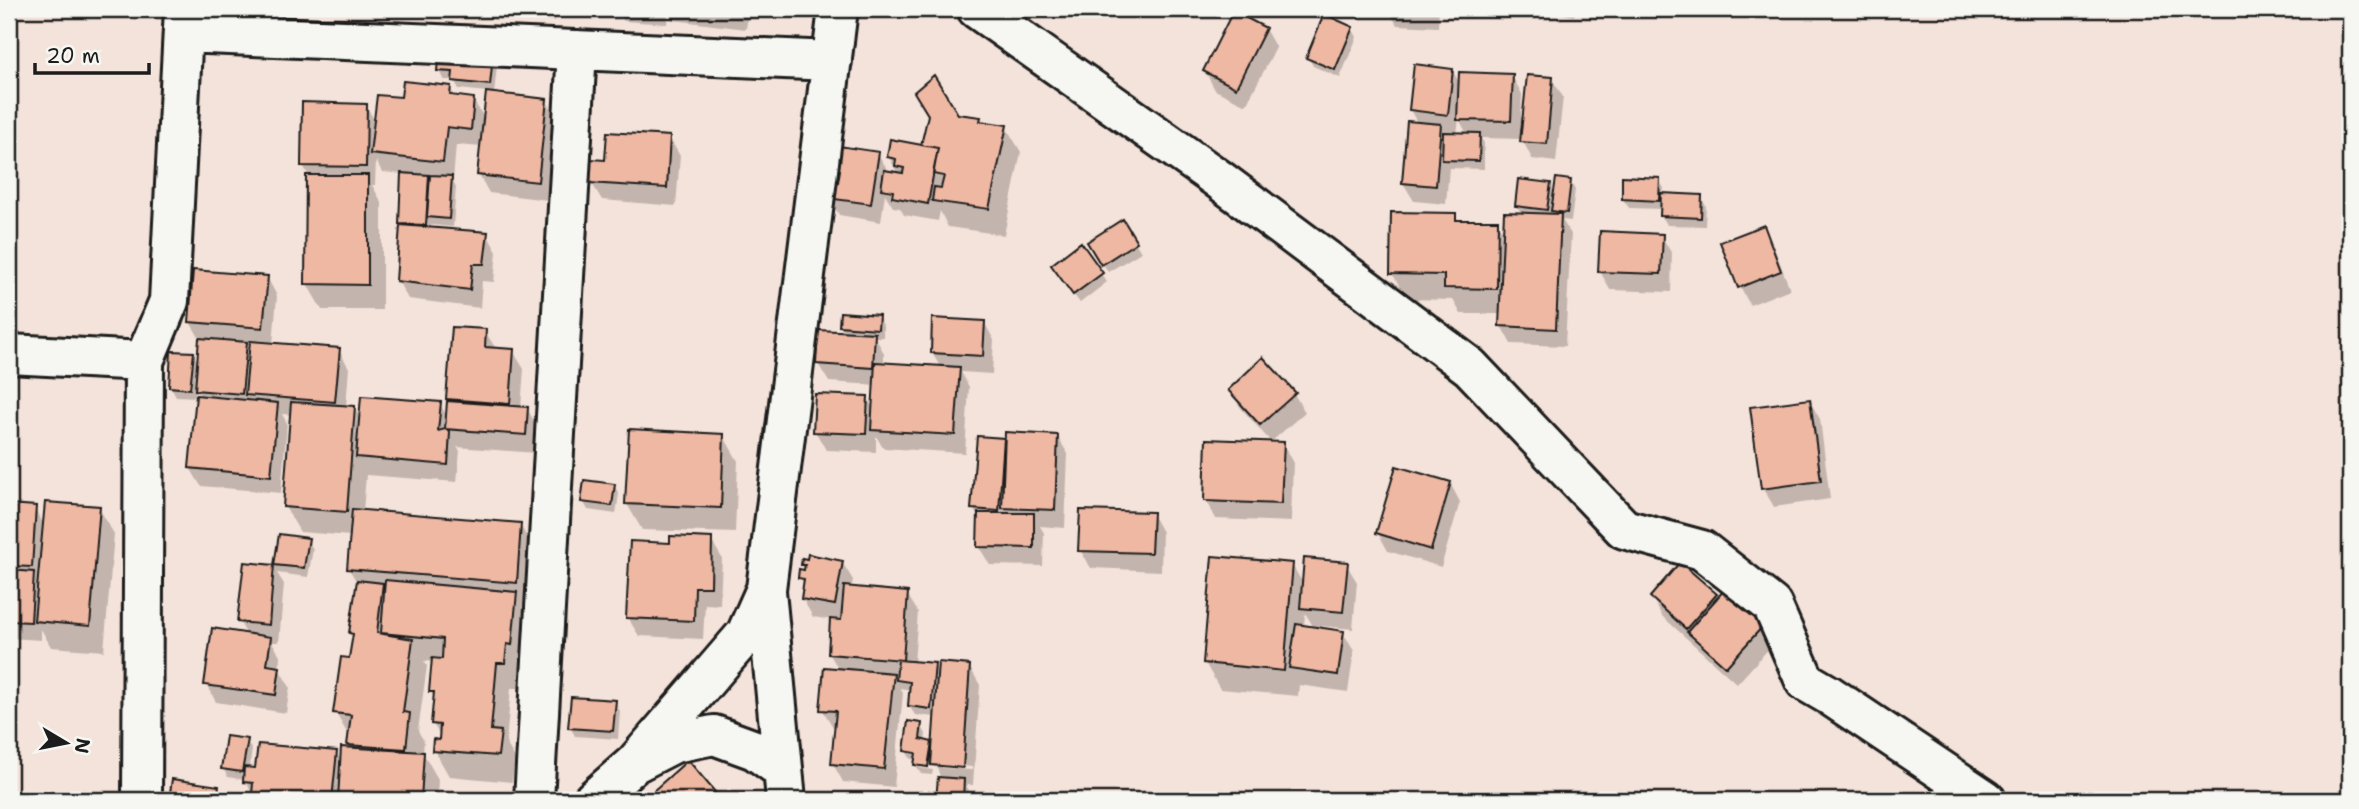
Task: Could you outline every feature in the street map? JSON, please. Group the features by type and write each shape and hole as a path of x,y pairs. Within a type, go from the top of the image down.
{"street":[{"path":"785,785 766,589 838,9"},
{"path":"977,9 1217,177 1470,367 1624,529 1702,550 1772,606 1805,681 1986,800"},
{"path":"142,800 144,361 169,302 184,21 577,50 832,61"},
{"path":"534,800 577,50"},
{"path":"9,354 144,361"},
{"path":"593,800 635,763 746,634 766,589"},
{"path":"635,763 674,743 714,735 755,750 785,785"}],"building":[{"path":"1233,11 1266,28 1236,88 1203,71"},
{"path":"1324,14 1353,27 1335,70 1306,58"},
{"path":"439,50 493,56 490,85 452,81 453,72 437,71"},
{"path":"1414,64 1453,69 1448,115 1409,110"},
{"path":"1459,72 1513,74 1511,121 1457,120"},
{"path":"934,75 958,114 981,117 980,121 1007,125 989,209 932,201 934,187 941,188 944,176 933,174 938,148 921,145 928,115 914,92"},
{"path":"1527,75 1553,77 1547,144 1520,142"},
{"path":"403,81 451,86 450,95 474,98 471,130 447,127 443,162 370,154 377,95 401,97"},
{"path":"486,92 547,99 538,182 477,175"},
{"path":"302,102 367,104 366,167 301,166"},
{"path":"1407,121 1441,124 1436,186 1402,183"},
{"path":"607,132 670,136 667,188 589,183 591,159 605,160"},
{"path":"1443,132 1480,133 1479,161 1442,160"},
{"path":"890,139 938,148 928,204 892,197 893,191 881,189 884,170 903,173 904,168 895,166 896,159 887,157"},
{"path":"832,145 879,152 871,204 827,198 829,180 838,182 840,170 829,168"},
{"path":"401,173 429,175 426,225 399,224"},
{"path":"306,175 368,175 368,285 305,284"},
{"path":"430,175 452,176 449,219 427,217"},
{"path":"1622,176 1660,178 1659,201 1622,199"},
{"path":"1556,178 1571,180 1567,213 1551,211"},
{"path":"1518,179 1551,183 1547,210 1515,206"},
{"path":"1661,193 1702,195 1701,218 1660,216"},
{"path":"1391,212 1456,213 1456,220 1498,220 1497,289 1444,288 1444,275 1390,274"},
{"path":"1504,212 1561,214 1556,329 1499,326"},
{"path":"1123,219 1137,242 1101,265 1087,242"},
{"path":"400,225 488,232 484,264 473,264 470,290 396,281"},
{"path":"1764,225 1781,271 1738,288 1720,242"},
{"path":"1600,231 1663,234 1661,274 1598,272"},
{"path":"1081,242 1103,273 1073,295 1051,265"},
{"path":"193,270 268,276 263,328 189,322"},
{"path":"840,312 879,315 878,329 839,326"},
{"path":"932,318 985,321 983,356 931,353"},
{"path":"452,327 486,329 485,347 514,349 510,404 446,399"},
{"path":"818,330 875,333 873,368 816,364"},
{"path":"199,338 247,342 242,394 195,390"},
{"path":"250,341 340,348 335,402 245,395"},
{"path":"171,351 194,352 190,389 169,387"},
{"path":"1263,357 1296,393 1260,425 1228,390"},
{"path":"875,362 960,367 955,435 871,430"},
{"path":"815,394 868,396 866,434 813,432"},
{"path":"196,395 278,403 271,476 189,468"},
{"path":"361,396 441,402 438,431 445,429 450,432 448,465 356,457"},
{"path":"1810,399 1821,481 1761,489 1750,407"},
{"path":"447,401 528,407 526,435 445,429"},
{"path":"291,402 355,406 347,512 283,507"},
{"path":"629,429 724,434 721,508 625,504"},
{"path":"1005,432 1058,435 1055,510 1002,508"},
{"path":"977,436 1004,438 999,511 971,509"},
{"path":"1206,439 1284,442 1281,504 1204,501"},
{"path":"1396,466 1451,482 1431,550 1376,533"},
{"path":"584,480 615,484 612,506 581,502"},
{"path":"45,502 100,506 90,626 34,621"},
{"path":"9,504 36,506 32,567 9,566"},
{"path":"352,509 521,523 517,583 347,569"},
{"path":"1080,510 1153,512 1151,553 1078,551"},
{"path":"978,513 1034,513 1034,548 977,547"},
{"path":"279,534 309,538 304,568 274,565"},
{"path":"670,536 712,538 711,587 695,587 694,621 626,618 630,541 670,543"},
{"path":"808,554 843,561 835,605 801,599 804,579 798,578 799,569 804,570 805,565 801,565 802,558 807,559"},
{"path":"1212,556 1293,563 1284,671 1203,663"},
{"path":"1304,558 1348,562 1343,612 1300,608"},
{"path":"244,562 274,565 269,625 237,622"},
{"path":"1680,562 1717,594 1686,629 1650,597"},
{"path":"9,570 34,572 31,622 9,621"},
{"path":"357,580 383,583 377,633 413,639 403,712 410,713 406,749 347,745 351,715 333,713 341,657 349,658 353,634 349,633"},
{"path":"385,580 517,592 512,645 507,644 505,663 497,663 491,730 501,731 498,756 432,751 433,739 439,740 440,725 431,724 434,692 429,692 432,658 442,659 443,639 381,633"},
{"path":"844,586 908,592 903,660 828,654 830,619 841,620"},
{"path":"1725,589 1764,625 1726,667 1687,632"},
{"path":"1296,624 1344,631 1338,675 1289,668"},
{"path":"212,628 271,637 267,665 280,667 276,695 204,685"},
{"path":"898,660 935,663 931,709 908,706 910,682 896,680"},
{"path":"938,662 970,665 963,768 931,765"},
{"path":"824,667 894,673 884,769 831,764 836,711 820,710"},
{"path":"571,697 616,700 613,731 568,728"},
{"path":"908,721 922,723 920,739 932,742 928,767 914,765 916,753 904,751"},
{"path":"226,736 248,739 242,772 221,769"},
{"path":"258,744 337,751 332,800 237,800 238,794 252,795 253,783 243,782 244,767 255,768"},
{"path":"341,747 424,752 421,800 338,800"},
{"path":"688,760 720,798 718,800 643,800"},
{"path":"938,777 964,779 963,800 936,800"},
{"path":"172,779 219,786 217,800 169,800"}]}
